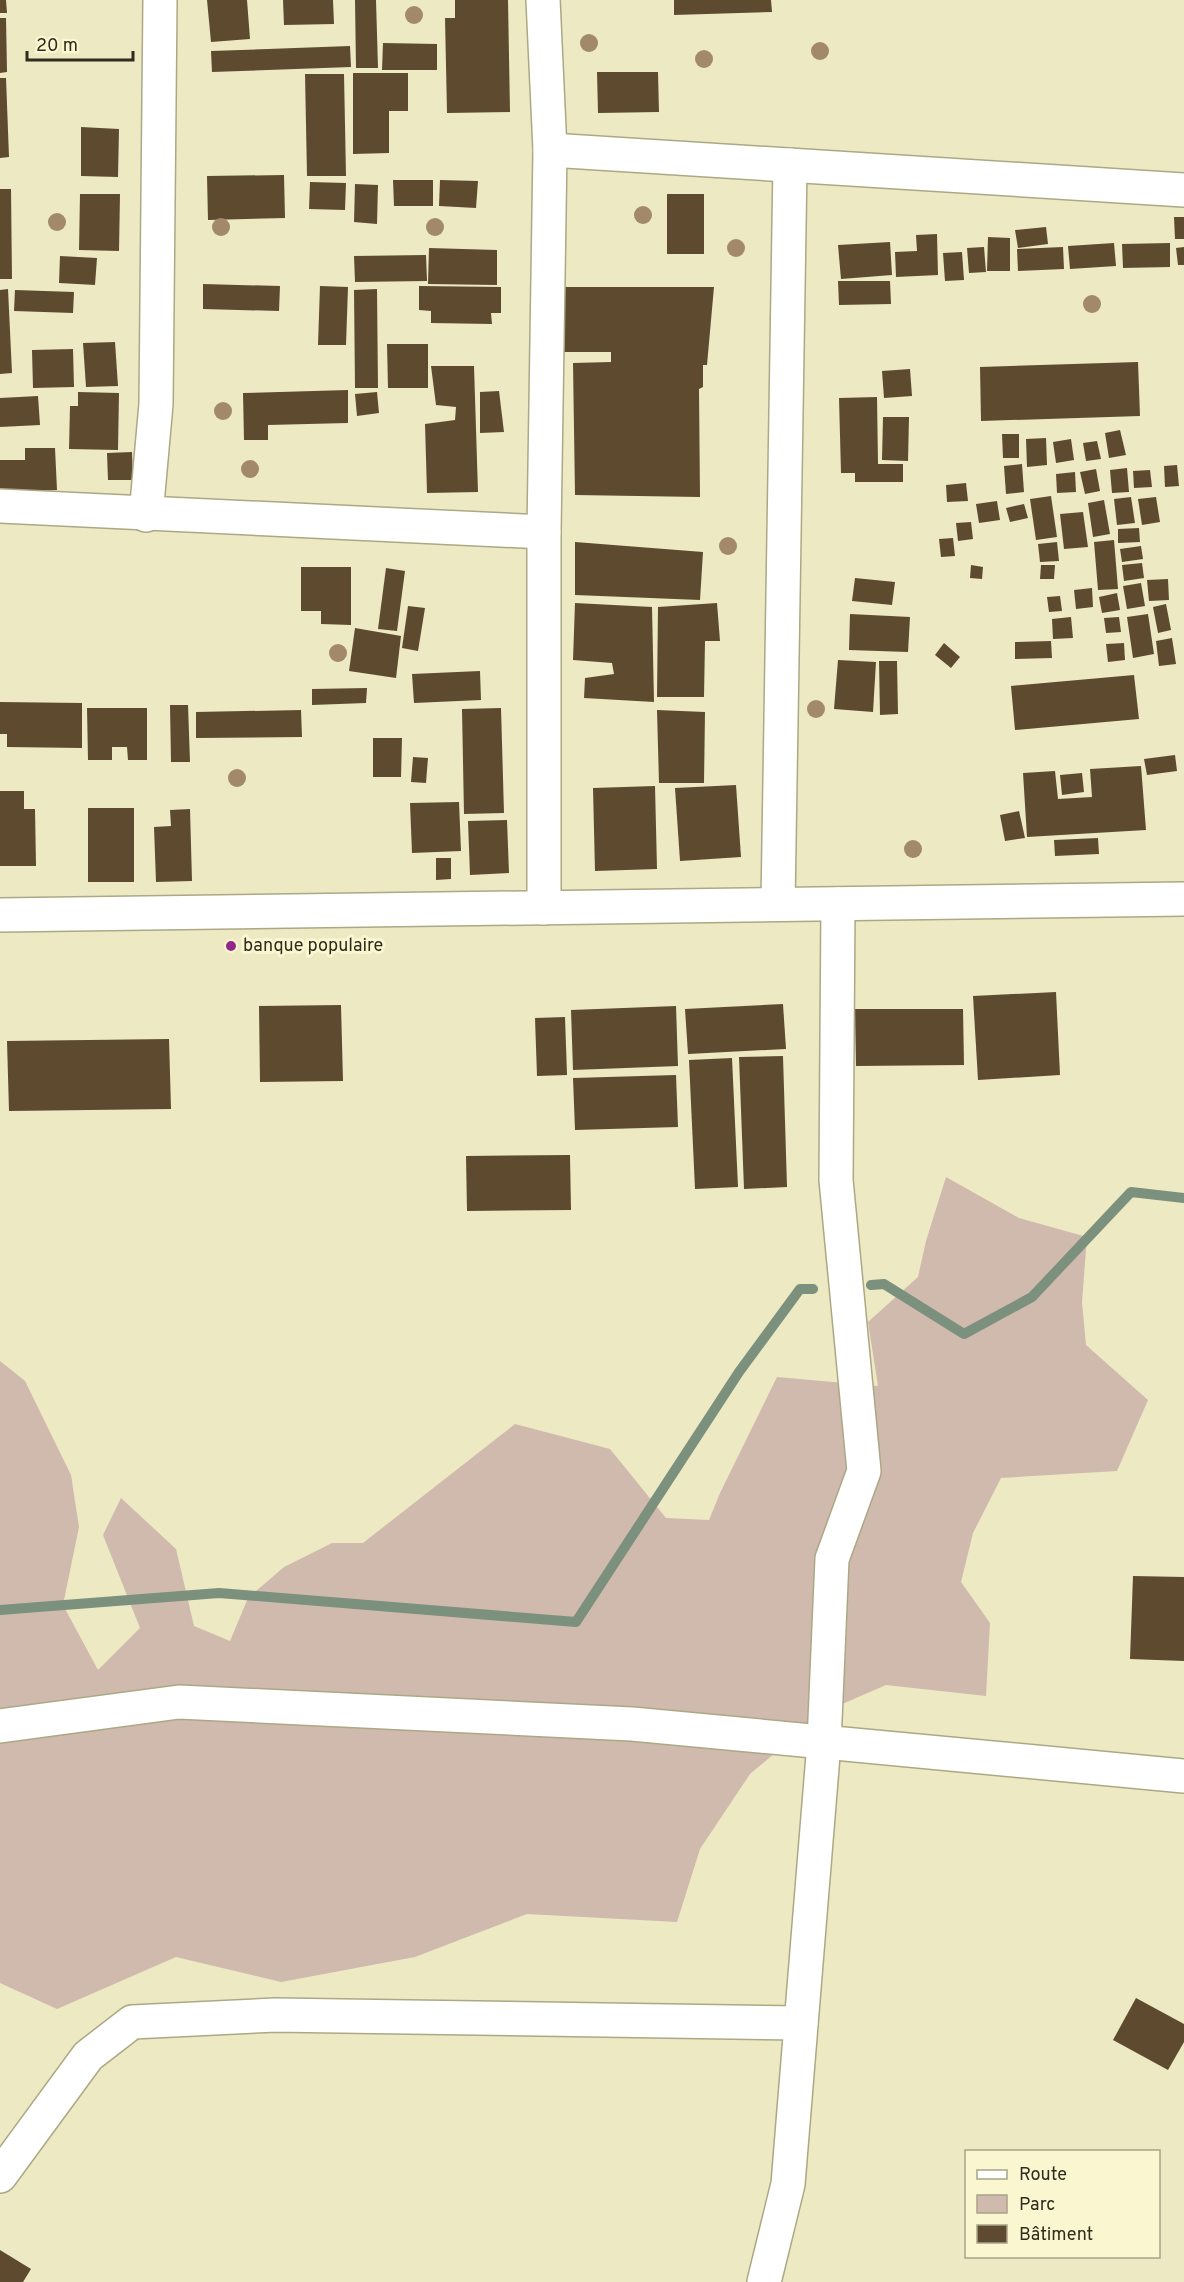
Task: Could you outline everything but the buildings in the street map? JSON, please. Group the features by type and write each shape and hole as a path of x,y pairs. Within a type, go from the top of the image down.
{"street":[{"path":"146,514 156,404 160,0"},
{"path":"543,0 550,150 544,532 544,908"},
{"path":"550,150 1184,190"},
{"path":"778,904 790,165"},
{"path":"0,506 544,532"},
{"path":"0,915 1184,899"},
{"path":"764,2282 788,2184 824,1743 832,1559 864,1471 836,1180 838,903"},
{"path":"0,1726 179,1702 632,1724 1184,1776"},
{"path":"0,2176 88,2056 132,2022 275,2015 801,2023"}],"green space":[{"path":"946,1177 1019,1218 1087,1237 1082,1302 1086,1345 1148,1400 1117,1471 1001,1478 973,1533 961,1582 990,1623 986,1696 886,1685 824,1712 750,1774 700,1849 677,1922 527,1914 415,1957 281,1982 176,1957 57,2009 0,1983 0,1361 25,1381 71,1475 79,1527 63,1605 98,1670 140,1628 103,1535 121,1498 176,1549 194,1626 230,1641 248,1598 284,1567 332,1543 363,1543 515,1424 610,1449 666,1518 709,1520 777,1377 878,1386 868,1322 918,1277 926,1241"}],"waterway":[{"path":"871,1285 884,1284 964,1334 1032,1297 1131,1192 1184,1198"},
{"path":"0,1610 219,1593 576,1622 739,1372 800,1289 813,1289"}],"place":[{"name":"banque populaire","path":"231,946"}]}
